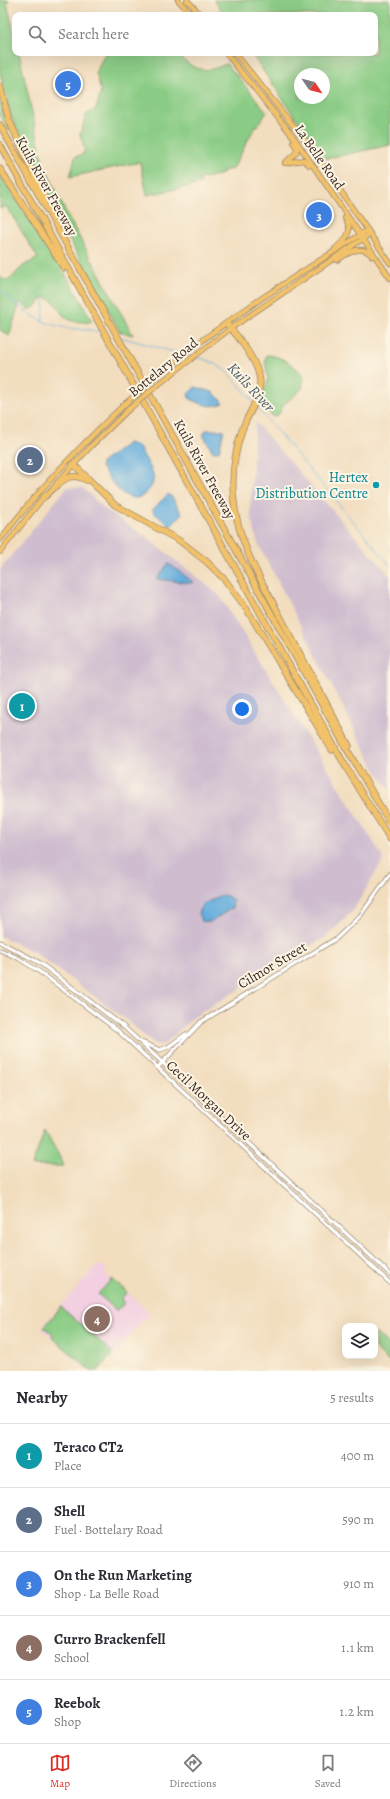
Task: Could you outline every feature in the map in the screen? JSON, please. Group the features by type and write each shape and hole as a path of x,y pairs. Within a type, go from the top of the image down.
{"highway":[{"path":"0,86 9,120 53,220"},
{"name":"Kuils River Freeway","path":"0,125 356,766 390,823"},
{"name":"Kuils River Freeway","path":"0,145 74,281 347,769 390,839"},
{"path":"0,170 74,281"},
{"path":"229,326 254,362 259,377 260,387 236,450 232,480 234,509 243,544 348,744 356,766"},
{"path":"73,464 115,505 190,548 225,580 246,608 325,739 347,769"},
{"path":"44,497 64,479 72,476 80,477 93,484"}],"main road":[{"path":"178,0 189,12"},
{"path":"187,0 198,12"},
{"name":"La Belle Road","path":"228,56 292,135 390,278"},
{"name":"La Belle Road","path":"237,56 311,148 390,262"},
{"path":"292,135 297,148 296,153 284,163 304,160 317,171"},
{"path":"322,259 345,240 349,233 349,225 343,214 342,207"},
{"name":"Bottelary Road","path":"0,552 44,497 73,464 129,409 208,345 229,326 322,259 369,232"},
{"name":"Bottelary Road","path":"0,540 30,502 61,467 126,403 155,378 202,342 326,264 362,236"},
{"path":"326,264 355,250 364,250 370,254 390,282"}],"street":[{"name":"Cilmor Street","path":"158,1067 192,1030 210,1016 337,938 360,916 390,874"},
{"name":"Cecil Morgan Drive","path":"0,942 40,963 124,1027 390,1274"},
{"name":"Cecil Morgan Drive","path":"0,950 30,965 59,985 117,1030 390,1283"},
{"path":"141,1042 156,1049 162,1049 192,1030"}],"shaded area":[{"path":"255,422 390,576 390,790 375,769 257,541 250,513"},
{"path":"67,487 83,488 106,510 145,536 219,595 384,859 352,912 327,936 195,1016 163,1045 153,1043 125,1019 34,952 0,936 0,570"},
{"path":"96,1266 105,1266 106,1276 113,1280 150,1313 99,1371 89,1371 43,1330 43,1326"}],"green space":[{"path":"0,0 9,0 7,3 12,24 12,56 20,56 43,162 67,215 133,335 120,332 55,214 11,116 0,73"},
{"path":"214,0 390,0 390,145 324,159 253,56 378,56 378,12 223,12"},
{"path":"104,56 180,56 189,64 198,69 215,68 227,64 267,112 251,134 233,169 223,171 223,174 200,179 201,184 147,195 140,162 70,177 75,157 83,154 85,150 80,135 86,115 96,109 101,92 96,73"},
{"path":"0,99 11,130 9,131 0,115"},
{"path":"0,175 71,283 92,321 83,322 68,319 63,315 55,303 44,297 36,307 31,309 28,309 20,302 9,336 0,330 0,276 4,280 9,280 23,266 38,258 6,206 0,209"},
{"path":"267,355 283,359 298,369 304,377 302,389 283,405 279,414 274,417 261,403 268,380 265,360"},
{"path":"45,1130 64,1165 63,1166 32,1166"},
{"path":"112,1279 127,1292 121,1299 124,1303 117,1311 98,1294"},
{"path":"61,1307 113,1353 98,1371 91,1371 52,1337 53,1335 44,1327"},
{"path":"378,1335 390,1345 390,1363 378,1352"}],"water":[{"path":"195,387 213,392 224,403 210,406 201,404 189,398 188,394"},
{"path":"206,430 224,430 219,451 213,452 203,435"},
{"path":"128,443 138,446 154,476 151,488 141,497 134,498 121,492 101,467 101,463"},
{"path":"168,494 172,497 182,514 170,526 153,512 153,509"},
{"path":"168,564 172,566 193,582 157,579"},
{"path":"221,895 227,896 233,900 232,908 210,922 201,921 198,913 202,905"}],"waterway":[{"name":"Kuils River","path":"0,290 21,308 44,322 67,328 102,332"},
{"path":"42,322 45,297"},
{"name":"Kuils River","path":"120,337 181,354"},
{"name":"Kuils River","path":"196,357 222,368 235,380 253,402"},
{"name":"Kuils River","path":"256,406 390,565"}],"place":[{"name":"Reebok","path":"68,84"},
{"name":"On the Run Marketing","path":"319,215"},
{"name":"Shell","path":"30,460"},
{"name":"Hertex Distribution Centre","path":"376,485"},
{"name":"Teraco CT2","path":"22,706"},
{"name":"Curro Brackenfell","path":"97,1319"}]}
